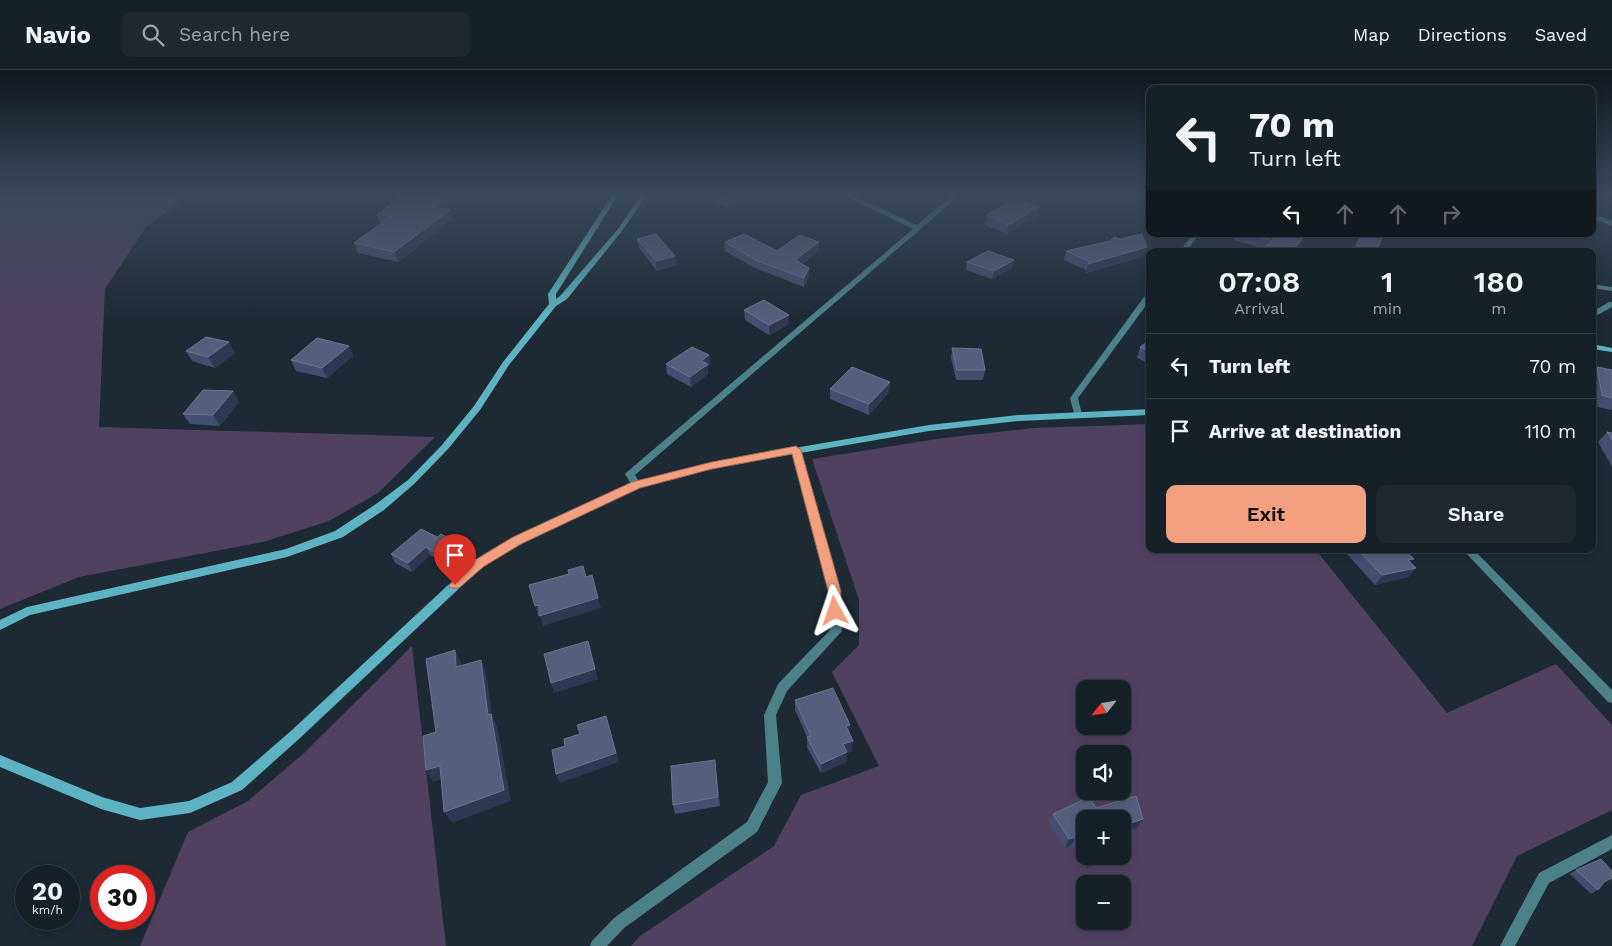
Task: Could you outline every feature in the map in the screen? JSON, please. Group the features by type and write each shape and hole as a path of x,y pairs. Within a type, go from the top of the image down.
{"main road":[{"path":"553,304 552,294 590,236"},
{"path":"0,625 27,611 287,553 339,534 396,494 445,447 477,408 506,364 553,304 564,297 615,236"},
{"path":"1596,347 1612,350"},
{"path":"0,761 101,803 140,814 190,807 237,786 296,734 479,563 517,540 636,485 712,465 929,428 1019,418 1146,412"}],"street":[{"path":"636,485 630,474 909,236"},
{"path":"1185,248 1194,237"},
{"path":"1596,287 1612,289"},
{"path":"1078,415 1074,398 1146,301"},
{"path":"1596,314 1612,304"},
{"path":"597,946 618,923 752,827 775,783 770,714 782,688 836,631 834,591 796,450"},
{"path":"1471,553 1612,698"},
{"path":"1507,946 1544,878 1612,842"}],"shaded area":[{"path":"0,236 140,236 105,289 99,427 435,437 378,493 329,521 263,542 79,577 0,609"},
{"path":"1146,424 1146,553 1318,553 1447,713 1556,664 1612,725 1612,810 1517,856 1472,946 631,946 640,936 774,846 801,795 879,766 832,672 859,645 859,600 812,459 943,438 1033,428"},
{"path":"412,646 446,946 140,946 147,930 155,930 155,910 188,832 248,801 304,753"}],"building":[{"path":"364,236 415,236 394,252 354,243"},
{"path":"658,236 675,256 656,261 637,239"},
{"path":"740,236 748,236 777,251 798,236 819,242 795,260 809,268 804,278 755,260 725,242"},
{"path":"1143,236 1147,247 1088,264 1090,262 1066,251 1110,241 1114,237 1120,239"},
{"path":"1258,237 1272,237 1269,240"},
{"path":"1274,237 1303,238 1295,248 1265,248"},
{"path":"1360,237 1382,237 1378,248 1355,248"},
{"path":"988,251 1014,260 994,271 967,262"},
{"path":"764,300 789,315 769,325 744,310"},
{"path":"206,337 229,342 208,357 186,351"},
{"path":"317,338 349,346 322,368 291,360"},
{"path":"1146,343 1146,350 1140,347"},
{"path":"692,347 709,355 701,361 708,364 690,377 666,364"},
{"path":"952,348 981,349 985,370 957,370"},
{"path":"852,367 890,382 869,404 830,389"},
{"path":"1597,367 1612,370 1612,398 1602,395"},
{"path":"203,390 233,391 213,415 183,414"},
{"path":"1607,432 1612,433 1612,440"},
{"path":"421,529 437,537 434,540 441,534 459,543 444,557 426,547 408,563 391,554"},
{"path":"1361,553 1408,553 1414,559 1408,560 1416,568 1382,575"},
{"path":"583,566 586,577 592,575 598,598 539,616 539,605 535,606 529,585 569,574 568,570"},
{"path":"588,641 595,669 551,683 544,654"},
{"path":"455,650 456,667 481,660 488,715 491,714 504,790 444,812 440,766 426,770 423,736 436,732 426,659"},
{"path":"833,688 850,725 846,726 853,741 843,744 847,752 821,764 807,737 811,736 795,700"},
{"path":"606,716 616,753 556,774 552,750 565,746 564,739 580,734 577,725"},
{"path":"715,760 718,797 673,805 671,766"},
{"path":"1136,796 1143,819 1131,823 1131,810 1076,810 1076,837 1069,839 1053,814 1083,800 1091,800 1096,808 1123,800 1131,800 1131,798"},
{"path":"1601,859 1612,871 1612,878 1604,882 1598,890 1576,870"}],"route":[{"path":"455,585 479,563 517,540 636,485 712,465 796,450 834,591 835,611"}]}
